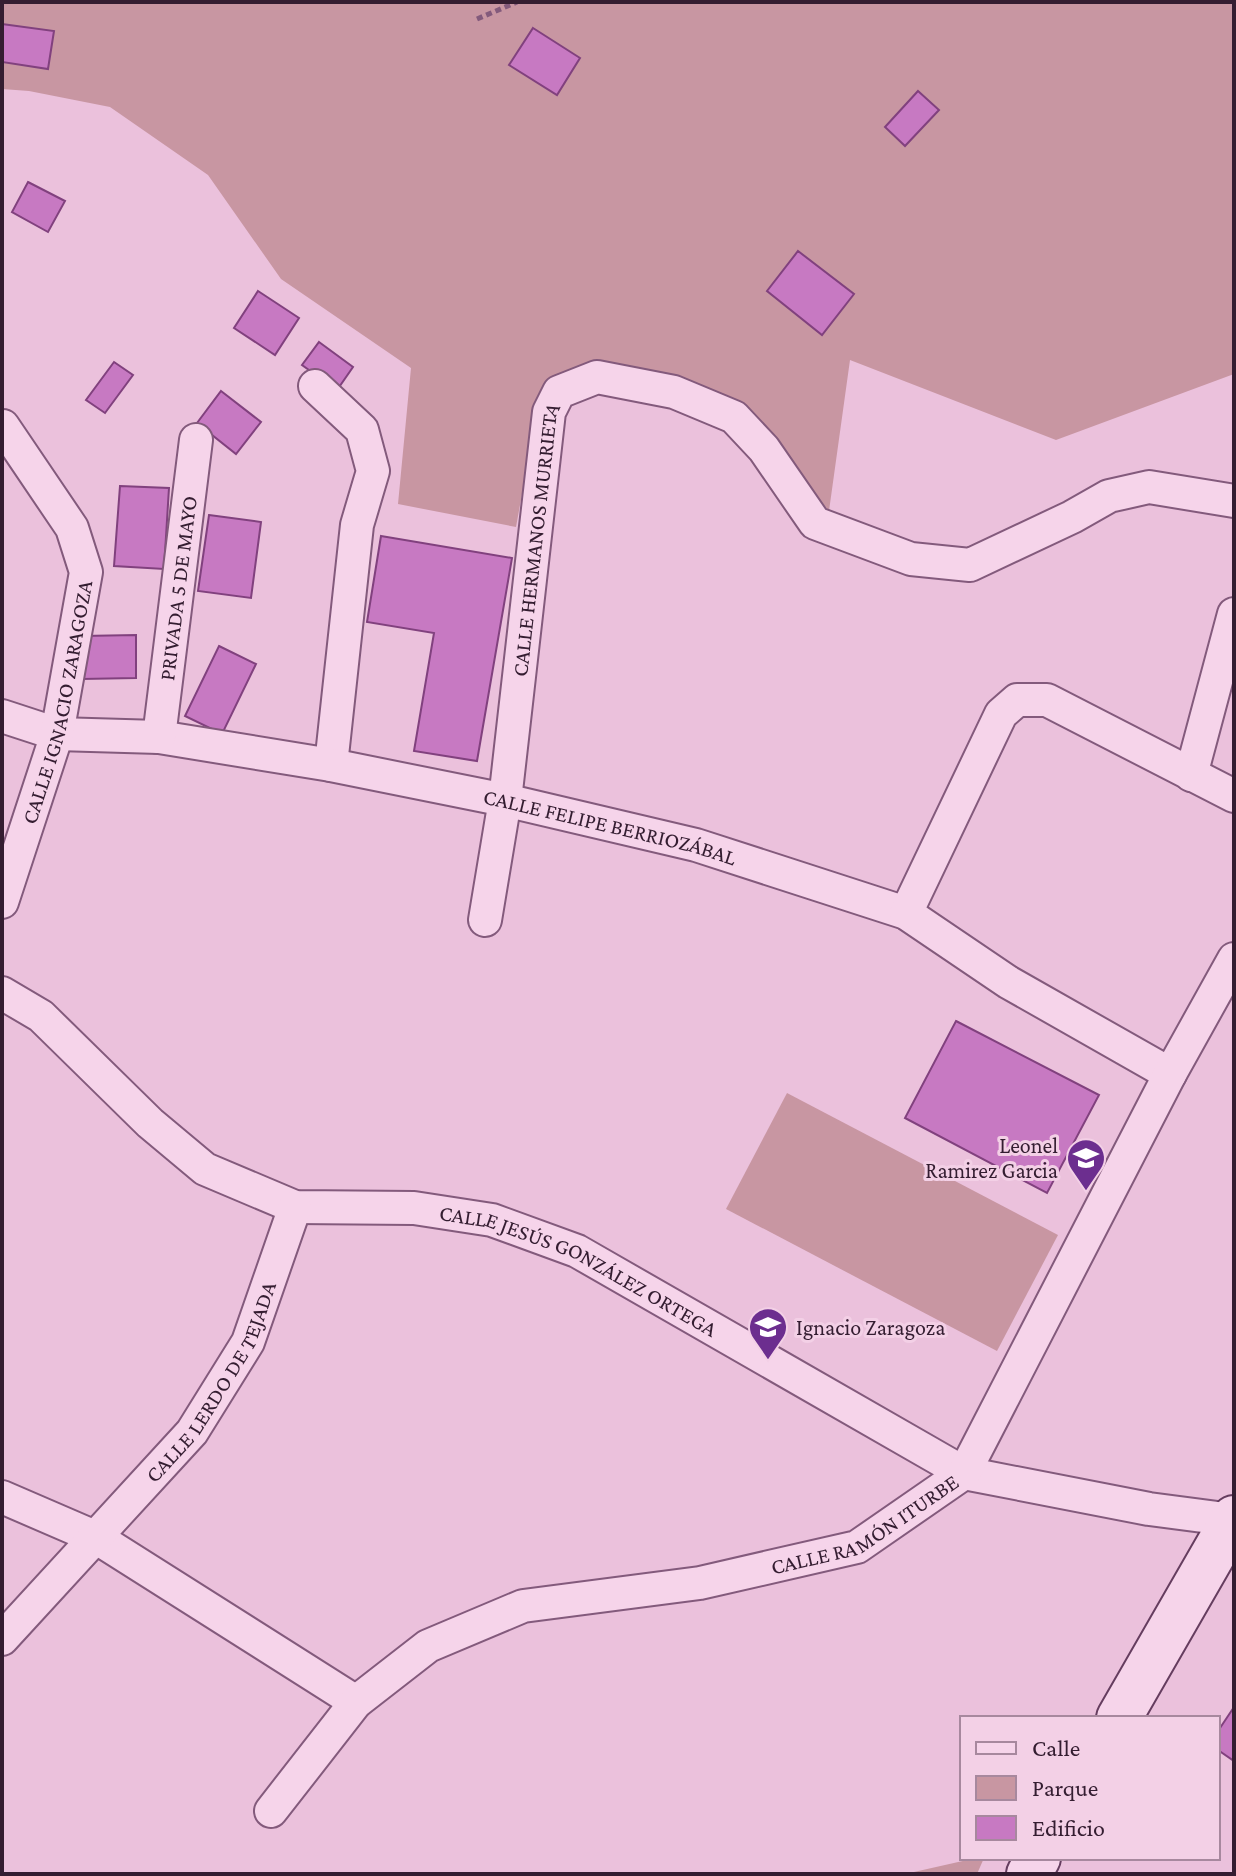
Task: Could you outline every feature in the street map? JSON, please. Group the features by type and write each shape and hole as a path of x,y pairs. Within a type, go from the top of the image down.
{"main road":[{"path":"1120,1716 1234,1519"}],"street":[{"name":"CALLE HERMANOS MURRIETA","path":"485,920 505,800 549,412 559,392 597,377 674,392 734,417 764,449 815,523 911,559 970,565 1109,496 1149,487 1234,501"},
{"path":"315,386 362,430 373,471 357,525 331,765"},
{"name":"CALLE IGNACIO ZARAGOZA","path":"2,902 57,734 86,572 72,528 3,426"},
{"name":"PRIVADA 5 DE MAYO","path":"159,737 196,440"},
{"path":"1191,775 1234,614"},
{"path":"906,913 1001,714 1017,700 1047,700 1234,796"},
{"name":"CALLE FELIPE BERRIOZÁBAL","path":"2,716 57,734 159,737 331,765 505,800 696,845 906,913 1008,982 1170,1074"},
{"name":"CALLE RAMÓN ITURBE","path":"271,1811 356,1702 428,1646 523,1606 700,1583 857,1547 964,1473 1170,1074 1234,959"},
{"name":"CALLE JESÚS GONZÁLEZ ORTEGA","path":"2,993 41,1016 150,1123 205,1169 295,1207 414,1208 492,1220 577,1251 964,1473 1149,1509 1234,1519"},
{"name":"CALLE LERDO DE TEJADA","path":"2,1639 192,1432 248,1342 295,1207"},
{"path":"2,1497 97,1538 356,1702"}],"path":[{"path":"477,19 517,2"}],"green space":[{"path":"2,2 1234,2 1234,374 1056,440 850,360 829,511 759,430 589,373 540,395 516,527 398,504 411,368 281,279 208,175 110,107 29,91 2,89"},
{"path":"787,1093 1058,1235 997,1351 726,1209"},
{"path":"967,1860 983,1860 977,1874 905,1874"}],"building":[{"path":"2,24 54,31 48,69 2,62"},
{"path":"533,28 580,58 557,95 509,65"},
{"path":"918,91 939,110 905,146 885,127"},
{"path":"28,182 65,201 48,232 12,212"},
{"path":"798,251 854,294 822,335 767,291"},
{"path":"258,291 299,318 275,355 234,328"},
{"path":"319,342 353,367 337,390 302,365"},
{"path":"114,362 133,375 105,413 86,400"},
{"path":"221,391 261,422 236,454 197,423"},
{"path":"120,486 169,488 164,569 114,566"},
{"path":"209,515 261,522 251,598 198,591"},
{"path":"381,536 512,558 477,761 414,751 434,633 367,622"},
{"path":"136,635 136,678 82,679 82,636"},
{"path":"219,646 256,664 222,734 185,716"},
{"path":"956,1021 1099,1095 1047,1193 905,1118"},
{"path":"1234,1707 1234,1761 1220,1751 1220,1728"}],"place":[{"name":"Leonel Ramirez Garcia","path":"1086,1192"},
{"name":"Ignacio Zaragoza","path":"768,1361"}]}
